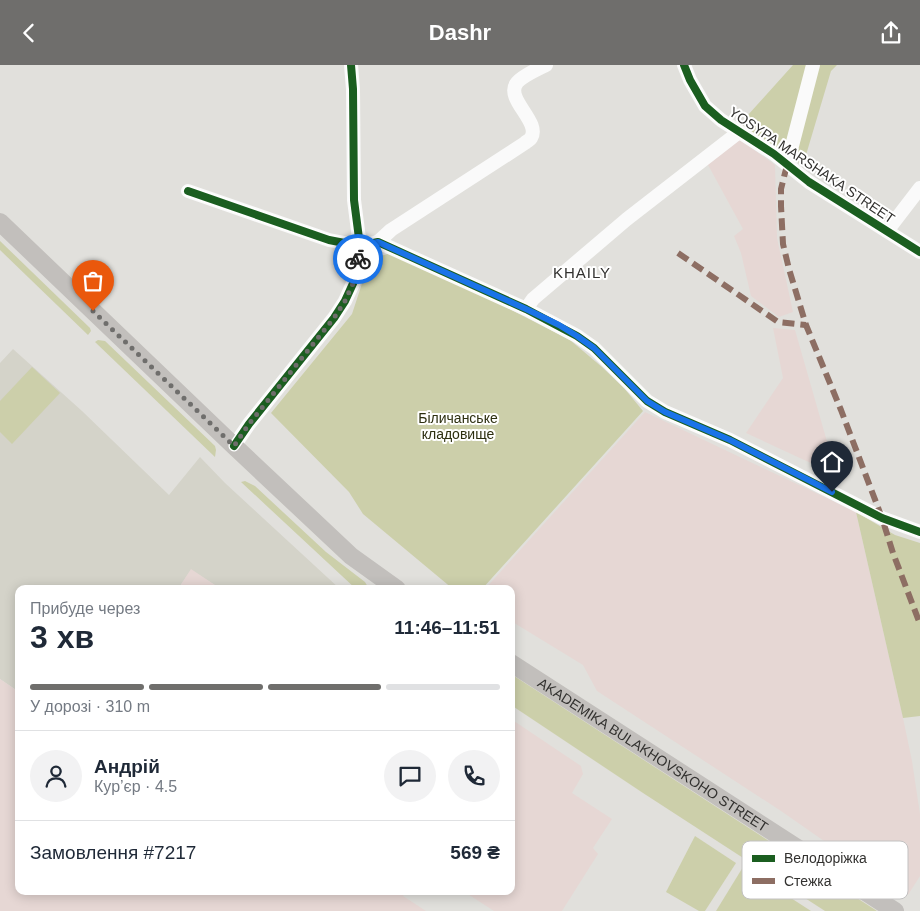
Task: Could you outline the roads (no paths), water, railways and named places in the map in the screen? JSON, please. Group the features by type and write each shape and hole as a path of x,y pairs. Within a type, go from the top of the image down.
{"main road":[{"path":"0,222 351,556 391,585"},
{"name":"AKADEMIKA BULAKHOVSKOHO STREET","path":"515,666 786,841"},
{"name":"AKADEMIKA BULAKHOVSKOHO STREET","path":"875,899 894,911"}],"street":[{"path":"234,446 249,424 334,318 345,301 356,277 360,246 354,201 351,65"},
{"path":"188,191 329,240 360,246 378,242 391,230 525,143 531,137 533,132 531,125 513,91 518,81 546,65"},
{"name":"YOSYPA MARSHAKA STREET","path":"684,65 705,106 721,120 774,154 809,182 920,252"},
{"path":"787,165 813,65"},
{"path":"526,309 534,299 627,219 739,132"},
{"name":"YOSYPA MARSHAKA STREET","path":"887,231 920,188"},
{"path":"378,242 526,309 577,336 594,348 647,401 665,412 730,440 882,518 920,531"}],"district":[{"name":"KHAILY","path":"582,272"}],"park label":[{"name":"Біличанське кладовище","path":"458,426"}]}
